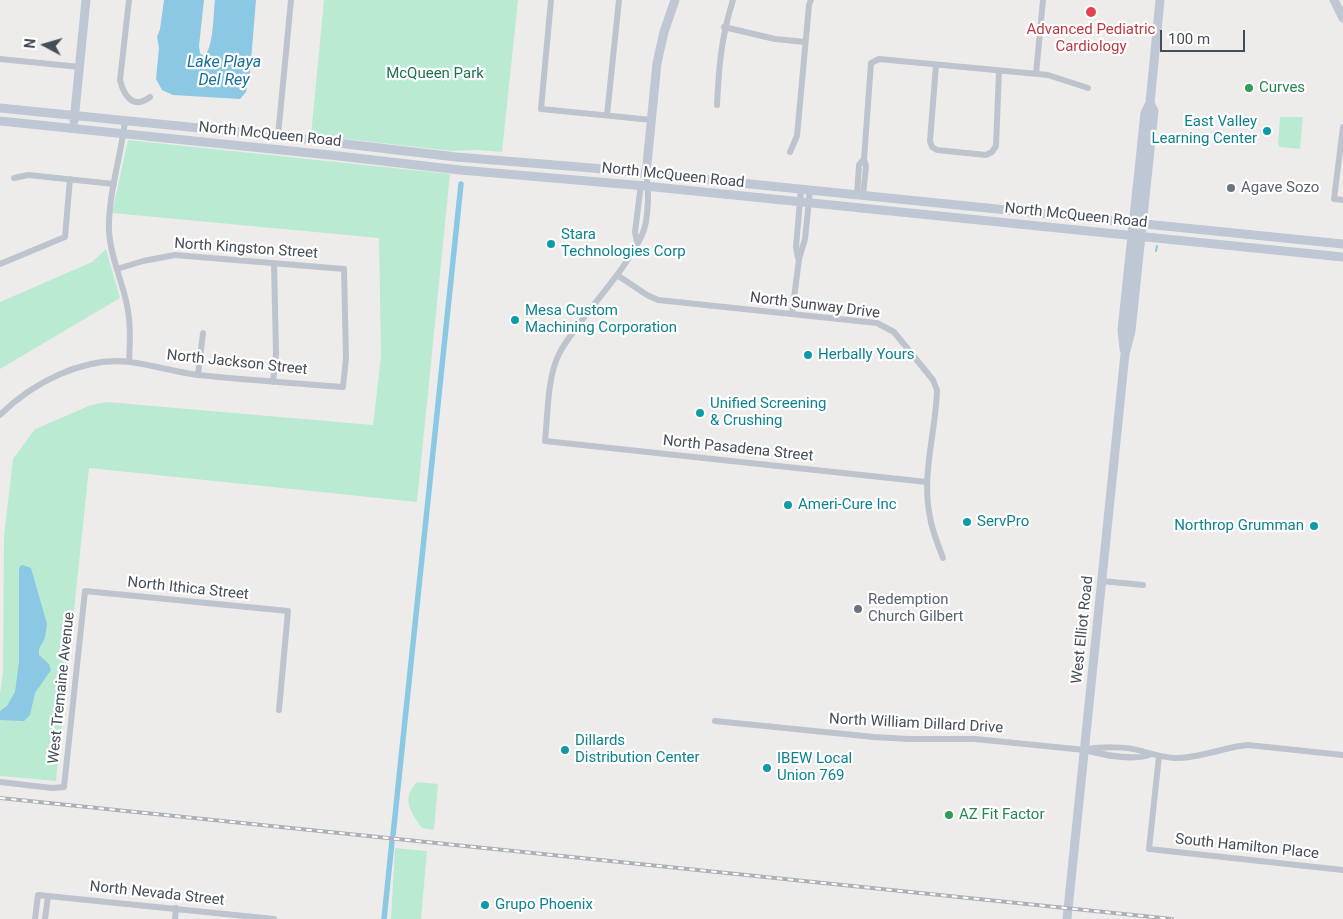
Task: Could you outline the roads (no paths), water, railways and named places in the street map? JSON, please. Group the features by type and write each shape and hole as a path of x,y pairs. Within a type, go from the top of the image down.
{"main road":[{"path":"73,128 86,0"},
{"path":"646,174 660,48 675,0"},
{"name":"West Elliot Road","path":"1067,919 1125,354 1122,330 1137,236 1145,112 1150,103 1160,0"},
{"path":"1334,0 1342,10"},
{"name":"North McQueen Road","path":"0,108 278,136 461,158 646,174 1343,244"},
{"name":"North McQueen Road","path":"0,121 460,170 644,186 1343,257"},
{"path":"330,155 331,142"},
{"path":"460,170 461,158"},
{"path":"968,219 970,206"},
{"path":"1286,238 1288,251"}],"street":[{"path":"129,0 120,80 129,98 137,102 143,102 150,97"},
{"path":"278,136 291,0"},
{"path":"551,0 541,109 652,120"},
{"path":"607,115 619,0"},
{"path":"717,106 719,57 724,27 733,0"},
{"path":"790,152 797,136 805,42 809,6 812,0"},
{"path":"1036,74 1043,0"},
{"path":"724,27 775,39 805,42"},
{"path":"0,59 80,67"},
{"path":"860,195 871,63 879,59 1048,75 1088,88"},
{"path":"936,65 930,141 932,146 937,150 986,155 992,152 996,146 999,71"},
{"path":"125,121 110,204 109,231 112,251 127,305 130,337 128,362"},
{"path":"1343,127 1334,199 1343,200"},
{"path":"617,275 637,241 635,232 646,174"},
{"path":"14,178 28,175 114,184"},
{"path":"0,264 65,237 70,179"},
{"path":"792,314 799,260 796,247 806,190"},
{"name":"North Kingston Street","path":"117,269 143,261 175,255 344,269 346,358 343,387"},
{"path":"273,382 276,353 274,263"},
{"name":"North Sunway Drive","path":"617,275 646,295 658,300 877,323 894,332 933,380 937,390 927,482 929,516 943,558"},
{"name":"North Pasadena Street","path":"617,275 568,339 558,356 552,376 545,441 927,482"},
{"path":"198,375 203,333"},
{"name":"North Jackson Street","path":"0,415 11,404 61,373 81,365 100,362 128,362 198,375 343,387"},
{"path":"1102,581 1143,585"},
{"name":"North Ithica Street","path":"85,591 288,611 280,710"},
{"name":"West Tremaine Avenue","path":"0,782 52,788 64,787 85,591"},
{"name":"North William Dillard Drive","path":"715,721 874,737 974,739 1085,750 1100,747 1140,750 1149,755 1176,758 1232,746 1248,745 1343,755"},
{"name":"South Hamilton Place","path":"1159,756 1149,849 1343,870"},
{"name":"North Nevada Street","path":"35,919 38,895 274,919"},
{"path":"45,919 48,896"},
{"path":"175,919 176,908"}],"water":[{"name":"Lake Playa Del Rey","path":"164,0 204,0 199,46 200,53 204,56 210,46 215,0 256,0 250,73 246,92 240,99 173,95 162,90 156,79 159,48 157,37"},
{"path":"23,565 31,568 47,624 45,638 39,649 39,655 49,664 51,670 35,693 30,715 24,721 0,720 0,711 7,706 15,692 19,662 19,570 20,566"}],"waterway":[{"path":"393,835 461,184"},
{"path":"1156,251 1157,246"},
{"path":"384,919 392,841"}],"railway":[{"path":"0,798 1172,919"}],"place":[{"name":"Advanced Pediatric Cardiology","path":"1091,12"},
{"name":"Curves","path":"1249,88"},
{"name":"East Valley Learning Center","path":"1267,131"},
{"name":"Agave Sozo","path":"1231,188"},
{"name":"Stara Technologies Corp","path":"551,244"},
{"name":"Mesa Custom Machining Corporation","path":"515,320"},
{"name":"Herbally Yours","path":"808,355"},
{"name":"Unified Screening & Crushing","path":"700,413"},
{"name":"Ameri-Cure Inc","path":"788,505"},
{"name":"ServPro","path":"967,522"},
{"name":"Northrop Grumman","path":"1314,526"},
{"name":"Redemption Church Gilbert","path":"858,609"},
{"name":"Dillards Distribution Center","path":"565,750"},
{"name":"IBEW Local Union 769","path":"767,768"},
{"name":"AZ Fit Factor","path":"949,815"},
{"name":"Grupo Phoenix","path":"485,905"}],"park label":[{"name":"McQueen Park","path":"435,74"}]}
